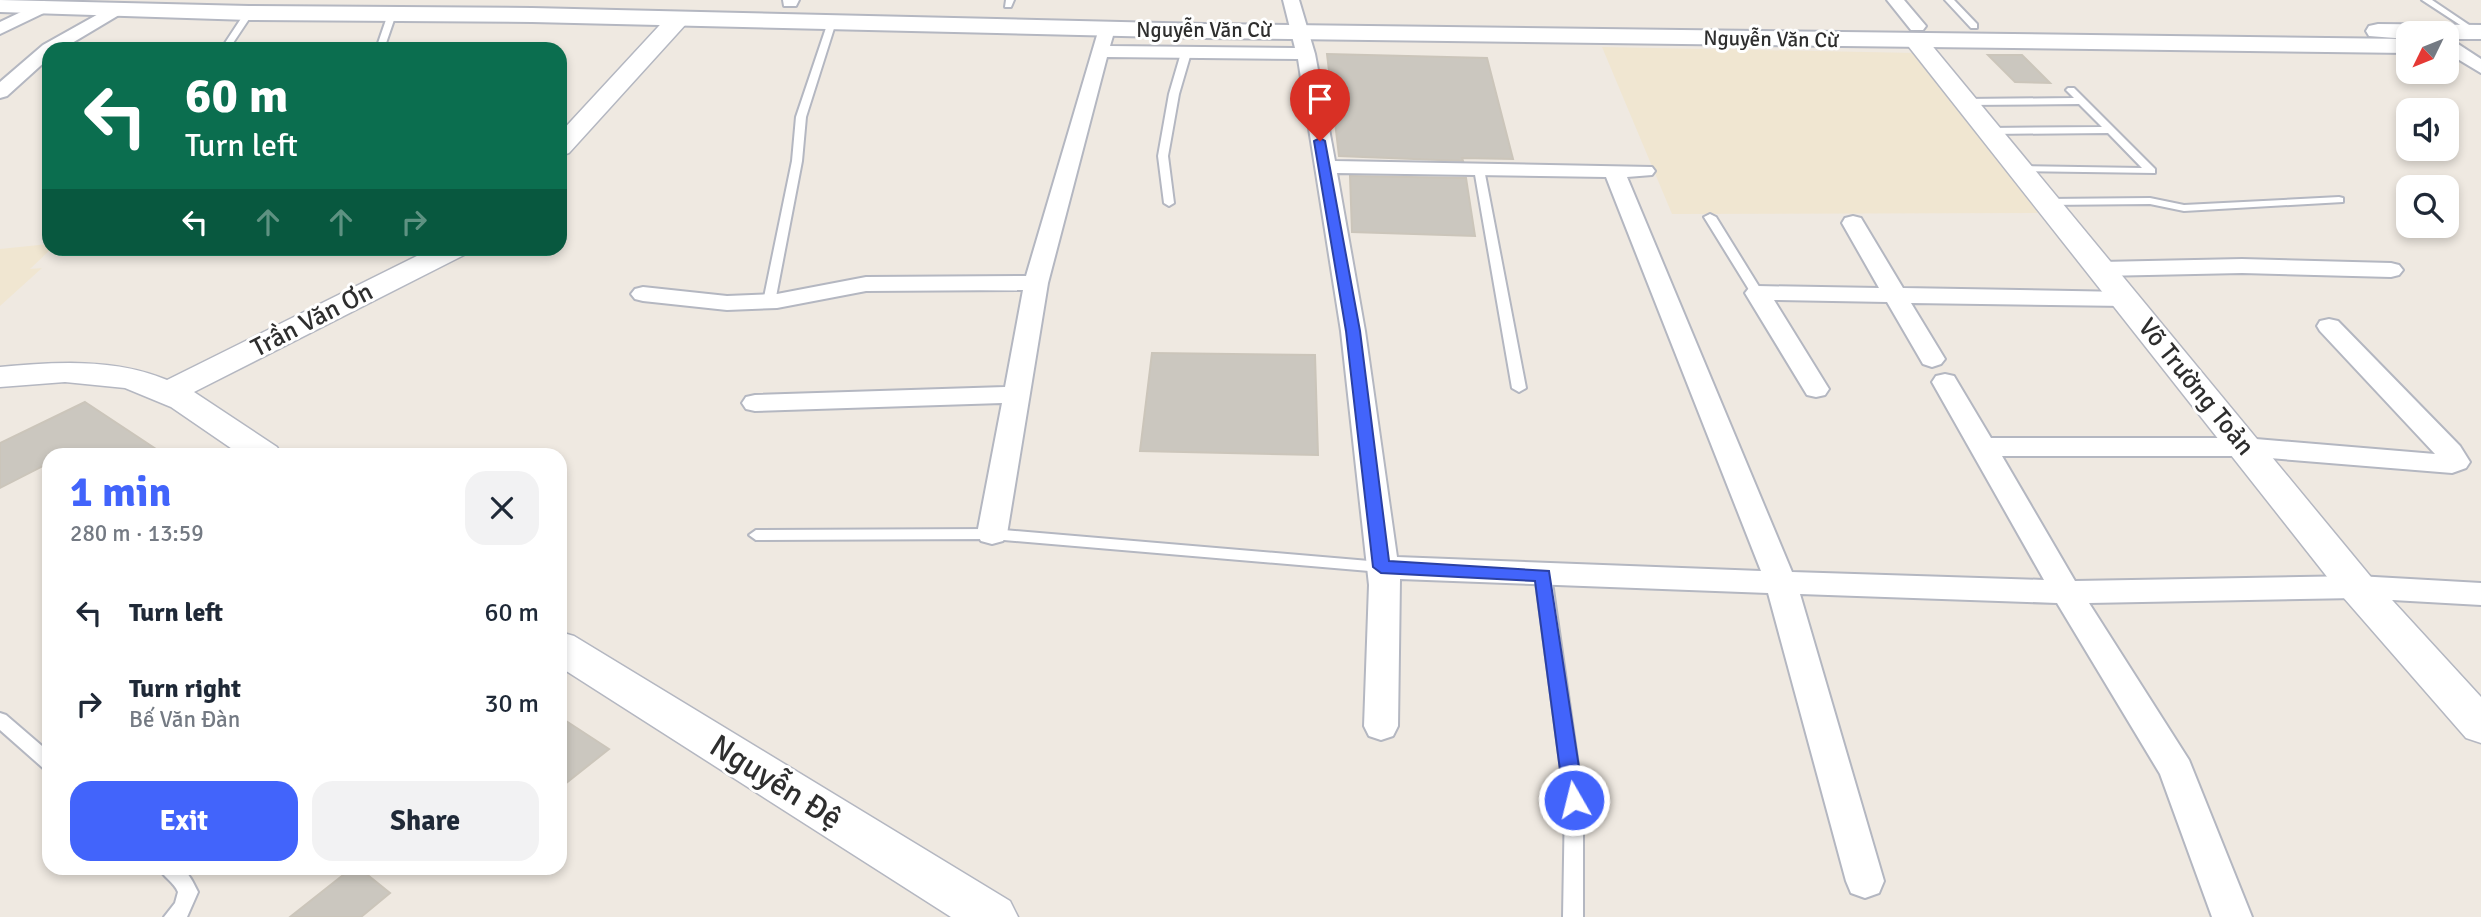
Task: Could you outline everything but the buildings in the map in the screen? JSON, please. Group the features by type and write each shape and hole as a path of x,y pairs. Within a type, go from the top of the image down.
{"main road":[{"name":"Nguyễn Văn Cừ","path":"655,0 1009,2 1294,14 2396,46"},
{"name":"Nguyễn Văn Cừ","path":"5,4 249,13 832,22 1103,40 1294,14"},
{"name":"Nguyễn Văn Cừ","path":"1912,31 1974,26 2480,37"},
{"path":"2459,43 2480,37"}],"street":[{"path":"1895,0 1912,31"},
{"path":"0,29 44,6"},
{"path":"61,42 118,8"},
{"path":"1294,14 1306,54 1323,167 1353,331 1385,585 1381,726"},
{"path":"567,140 678,19"},
{"name":"Võ Trường Toản","path":"1912,31 1965,102 2357,587 2480,724"},
{"path":"992,534 1036,283 1103,40 1186,53 1306,54"},
{"path":"2459,53 2481,67"},
{"path":"0,92 42,55"},
{"path":"1323,167 1645,171"},
{"path":"1614,171 1781,583 1865,881"},
{"path":"1853,223 2066,592 2176,770 2232,917"},
{"name":"Trần Văn Ơn","path":"169,392 440,256"},
{"path":"2101,269 2242,266 2391,270"},
{"path":"643,294 727,303 769,302 866,284 1036,283"},
{"path":"1757,293 2126,299"},
{"path":"1757,293 1816,389"},
{"path":"1983,447 2244,447 2452,464 2456,462 2450,452 2329,326"},
{"path":"0,377 41,373 121,377 169,392 254,448"},
{"path":"755,403 1016,395"},
{"path":"1381,567 2066,592 2357,587 2481,594"},
{"name":"Nguyễn Đệ","path":"567,651 993,917"}],"lane":[{"path":"1949,0 1974,26"},
{"path":"2427,0 2480,37"},
{"path":"230,42 249,13"},
{"path":"382,42 392,14"},
{"path":"769,302 797,161 801,117 832,22"},
{"path":"1169,203 1163,156 1174,93 1186,53"},
{"path":"2020,169 2151,171 2071,90"},
{"path":"1965,102 2082,101"},
{"path":"1989,131 2111,130"},
{"path":"1479,169 1519,388"},
{"path":"2047,202 2150,201 2184,208 2339,200"},
{"path":"1710,216 1757,293"},
{"path":"756,535 992,534 1381,567"},
{"path":"1543,575 1574,800 1573,917"},
{"path":"3,726 42,757"},
{"path":"174,917 183,908 188,892 177,875"}],"shaded area":[{"path":"1602,47 1916,53 2039,213 1672,214"},
{"path":"42,245 44,256 30,269 42,268 0,306 0,249"}],"route":[{"path":"1320,141 1353,331 1381,567 1543,575 1574,800"}]}
